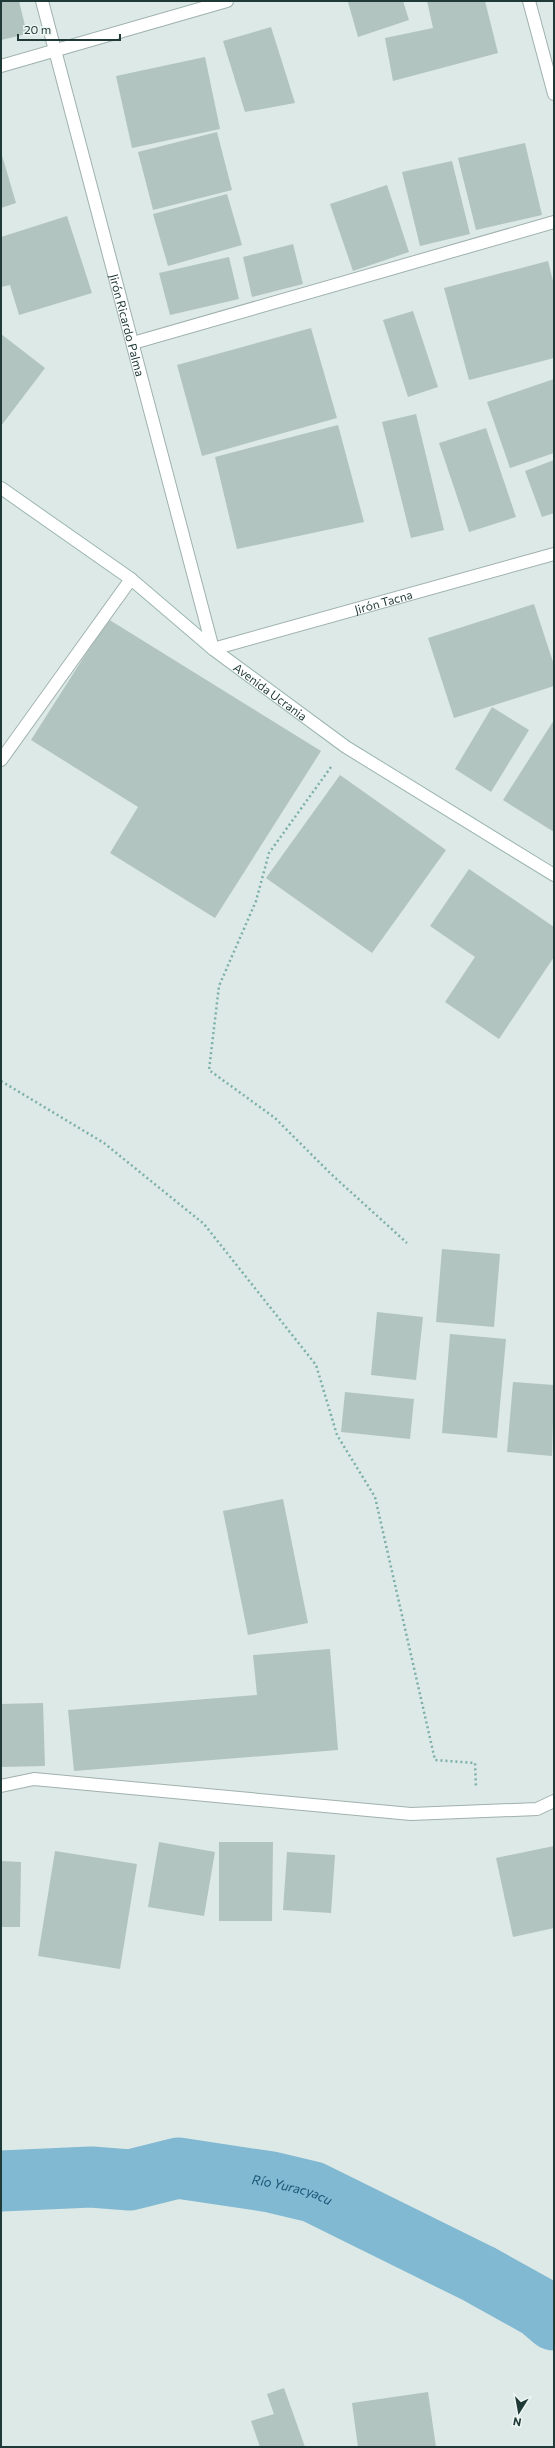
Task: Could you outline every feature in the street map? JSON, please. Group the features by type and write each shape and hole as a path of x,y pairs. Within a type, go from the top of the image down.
{"street":[{"name":"Jirón Ricardo Palma","path":"42,1 213,649"},
{"path":"1,66 227,1"},
{"path":"529,1 554,94"},
{"path":"133,343 554,222"},
{"name":"Avenida Ucrania","path":"1,488 131,579 213,649 346,747 554,875"},
{"name":"Jirón Tacna","path":"213,649 554,554"},
{"path":"1,760 131,579"},
{"path":"1,1786 34,1779 411,1814 537,1809 554,1801"}],"path":[{"path":"346,747 269,853 256,901 219,986 210,1070 275,1118 331,1174 406,1242"},
{"path":"1,1081 104,1143 204,1224 316,1365 337,1435 375,1497 435,1760 475,1763 477,1811"}],"building":[{"path":"1,1 19,1 27,34 1,40"},
{"path":"403,1 409,20 358,37 348,2"},
{"path":"427,1 485,1 498,53 393,81 385,38 433,28"},
{"path":"271,27 295,103 245,112 223,41"},
{"path":"205,57 220,129 132,148 116,76"},
{"path":"217,132 232,190 153,210 138,152"},
{"path":"525,143 542,215 476,230 458,158"},
{"path":"1,152 16,203 1,208"},
{"path":"452,161 470,234 420,246 402,172"},
{"path":"387,185 409,252 353,271 330,204"},
{"path":"227,194 242,245 168,266 153,214"},
{"path":"67,216 92,293 19,315 10,285 1,287 1,237"},
{"path":"293,244 303,284 252,297 243,257"},
{"path":"229,257 239,299 170,315 159,273"},
{"path":"548,261 554,285 554,358 469,380 444,288"},
{"path":"413,311 438,387 408,397 383,320"},
{"path":"311,328 337,418 202,456 177,365"},
{"path":"1,334 45,368 1,426"},
{"path":"554,379 554,453 510,468 487,402"},
{"path":"416,414 444,530 411,538 382,422"},
{"path":"338,425 364,522 237,549 215,457"},
{"path":"486,428 516,517 469,532 439,443"},
{"path":"554,460 554,513 542,517 525,471"},
{"path":"534,604 554,665 554,686 454,718 428,638"},
{"path":"108,619 321,751 215,918 110,853 138,807 31,740"},
{"path":"492,707 529,730 491,792 455,769"},
{"path":"554,720 554,832 503,800"},
{"path":"340,775 446,850 372,953 266,878"},
{"path":"469,869 554,927 554,957 499,1039 445,1002 475,957 430,926"},
{"path":"442,1249 500,1254 494,1327 436,1322"},
{"path":"377,1312 423,1317 416,1380 371,1375"},
{"path":"450,1334 506,1339 497,1438 442,1433"},
{"path":"513,1382 554,1385 552,1456 507,1452"},
{"path":"345,1392 414,1399 410,1439 341,1432"},
{"path":"283,1499 308,1623 248,1635 223,1511"},
{"path":"330,1649 338,1750 74,1771 68,1710 257,1695 253,1655"},
{"path":"43,1703 45,1766 1,1767 1,1704"},
{"path":"159,1842 215,1852 204,1916 148,1907"},
{"path":"219,1842 273,1842 272,1921 219,1921"},
{"path":"554,1846 554,1928 513,1937 496,1858"},
{"path":"55,1851 137,1864 120,1969 38,1956"},
{"path":"287,1852 335,1855 331,1913 283,1910"},
{"path":"1,1861 21,1862 20,1927 1,1927"},
{"path":"284,2388 305,2447 260,2447 251,2421 274,2414 267,2394"},
{"path":"428,2392 436,2447 358,2447 352,2403"}],"waterway":[{"name":"Río Yuracyacu","path":"1,2181 91,2177 130,2180 178,2168 271,2182 313,2192 479,2274 540,2308 554,2320"}]}
